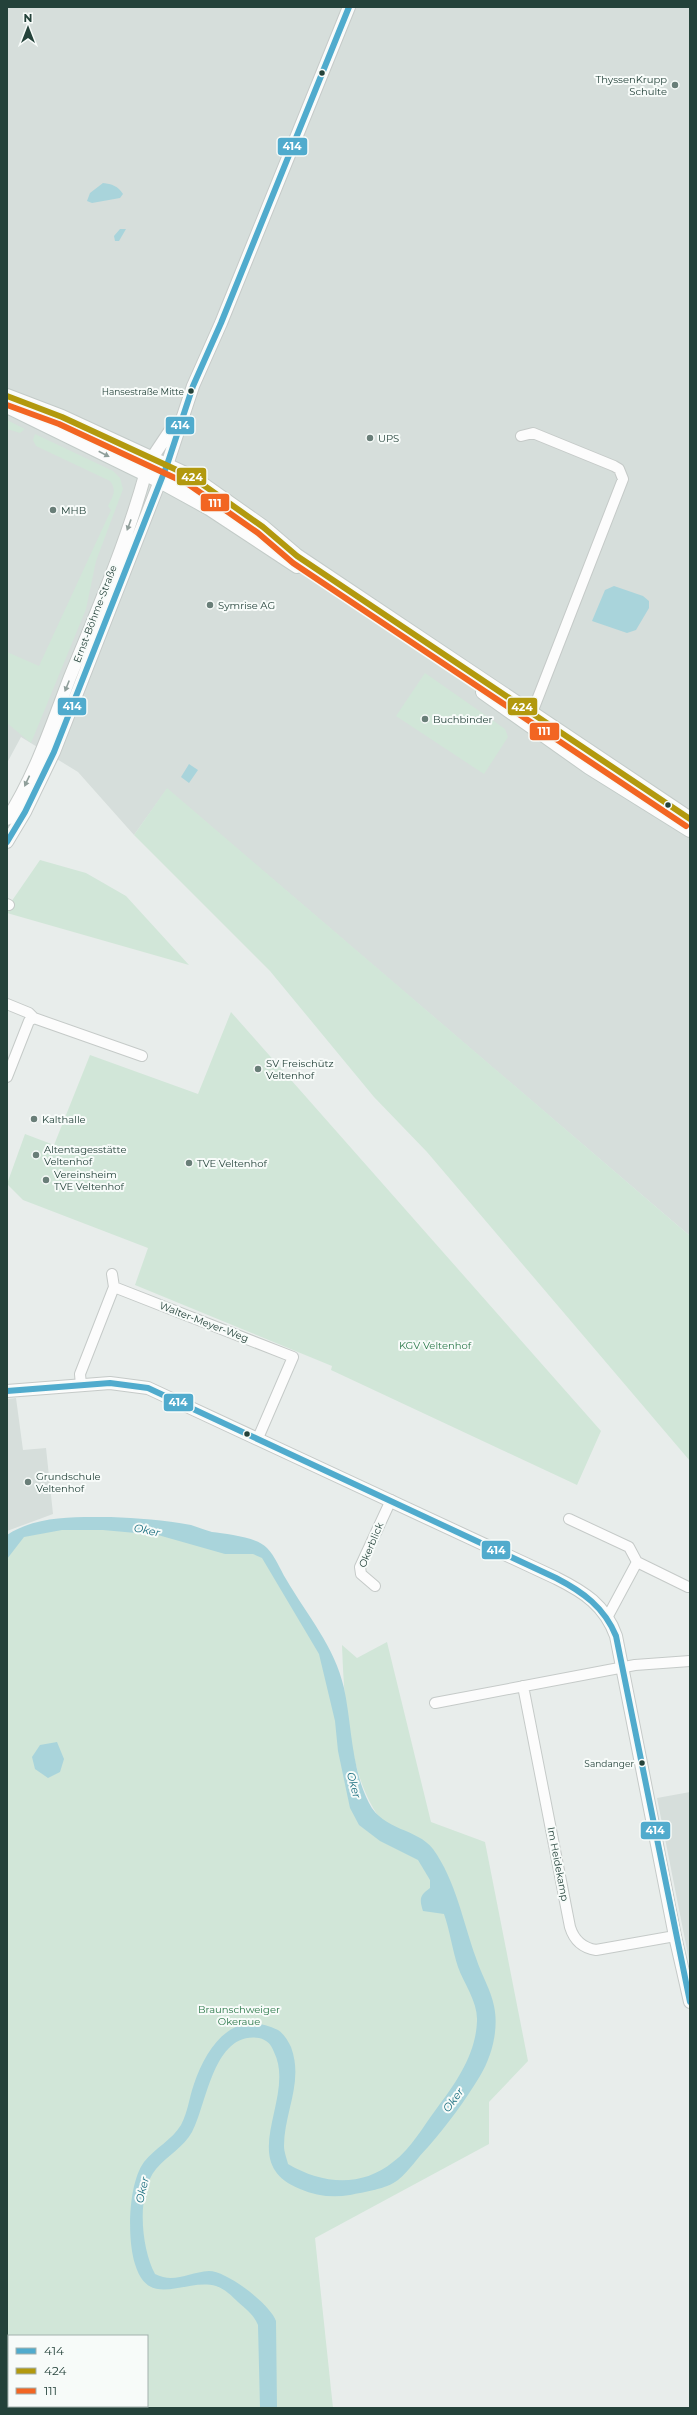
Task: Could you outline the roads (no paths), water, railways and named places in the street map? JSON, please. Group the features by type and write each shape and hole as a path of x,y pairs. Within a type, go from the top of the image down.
{"main road":[{"path":"7,396 62,417 197,480 263,527 297,556 530,719 589,767 690,830"},
{"path":"7,406 160,481 209,508 423,650 690,819"},
{"name":"Ernst-Böhme-Straße","path":"145,474 152,458"},
{"name":"Ernst-Böhme-Straße","path":"160,481 167,465"}],"street":[{"name":"Ernst-Böhme-Straße","path":"167,465 183,411 349,7"},
{"name":"Ernst-Böhme-Straße","path":"152,458 183,411"},
{"path":"521,436 533,433 614,466 619,469 623,479 530,719"},
{"name":"Ernst-Böhme-Straße","path":"7,819 43,746 97,611 138,500 145,474"},
{"name":"Ernst-Böhme-Straße","path":"7,842 25,812 54,752 160,481"},
{"path":"7,1004 29,1013 34,1018 142,1056"},
{"path":"7,1077 29,1021 34,1018"},
{"path":"81,1385 80,1374 114,1287 112,1274"},
{"name":"Walter-Meyer-Weg","path":"114,1287 293,1357 258,1438"},
{"path":"7,1391 110,1383 148,1388 391,1500 573,1587 594,1601 608,1616 616,1636 675,1936 690,2002"},
{"name":"Okerblick","path":"375,1586 361,1574 360,1567 391,1500"},
{"path":"569,1519 629,1547 637,1562 688,1587"},
{"path":"608,1616 637,1562"},
{"path":"435,1703 623,1667 690,1661"},
{"name":"Im Heidekamp","path":"523,1686 570,1927 574,1937 585,1947 596,1950 675,1936"}],"water":[{"path":"103,183 114,186 123,194 120,198 92,203 87,201 90,193"},
{"path":"120,229 126,229 119,241 115,241 114,236"},
{"path":"614,586 643,596 649,601 649,608 636,630 627,633 592,621 605,590"},
{"path":"189,764 198,770 189,783 181,777"},
{"name":"Oker","path":"111,1517 191,1525 212,1532 233,1535 256,1541 270,1551 320,1632 340,1673 347,1702 355,1761 363,1790 369,1803 375,1812 383,1819 426,1842 441,1861 448,1874 480,1970 491,1994 494,2006 496,2024 495,2033 488,2060 480,2076 462,2104 442,2130 406,2172 398,2180 388,2186 344,2196 331,2196 318,2195 300,2189 281,2178 271,2163 269,2146 278,2089 279,2070 272,2047 266,2041 259,2038 244,2039 231,2046 214,2072 197,2120 189,2137 160,2164 150,2179 145,2192 143,2221 146,2250 155,2274 162,2277 175,2278 209,2271 217,2272 237,2282 266,2306 276,2321 277,2408 260,2408 258,2325 247,2310 228,2293 216,2286 204,2284 170,2289 159,2289 149,2286 141,2278 132,2253 130,2212 135,2184 144,2162 173,2135 181,2125 199,2070 214,2044 224,2034 235,2027 248,2024 262,2024 278,2030 284,2036 291,2047 294,2060 294,2085 285,2133 284,2148 288,2164 314,2176 328,2179 355,2179 368,2176 381,2170 400,2157 458,2078 464,2068 473,2045 476,2033 477,2014 473,2000 458,1967 444,1914 423,1911 421,1898 422,1895 430,1888 430,1880 418,1860 380,1841 359,1825 350,1808 338,1751 335,1721 319,1654 262,1558 253,1554 225,1554 158,1535 103,1530 62,1530 24,1537 7,1559 7,1535 19,1528 57,1518"},
{"path":"57,1742 64,1759 60,1772 48,1778 35,1769 32,1757 40,1745"}],"place":[{"name":"ThyssenKrupp Schulte","path":"675,85"},
{"name":"Hansestraße Mitte","path":"191,391"},
{"name":"UPS","path":"370,438"},
{"name":"MHB","path":"53,510"},
{"name":"Symrise AG","path":"210,605"},
{"name":"Buchbinder","path":"425,719"},
{"name":"SV Freischütz Veltenhof","path":"258,1069"},
{"name":"Kalthalle","path":"34,1119"},
{"name":"Altentagesstätte Veltenhof","path":"36,1155"},
{"name":"TVE Veltenhof","path":"189,1163"},
{"name":"Vereinsheim TVE Veltenhof","path":"46,1180"},
{"name":"Grundschule Veltenhof","path":"28,1482"},
{"name":"Sandanger","path":"642,1763"}],"park label":[{"name":"KGV Veltenhof","path":"435,1345"},
{"name":"Braunschweiger Okeraue","path":"239,2014"}]}
